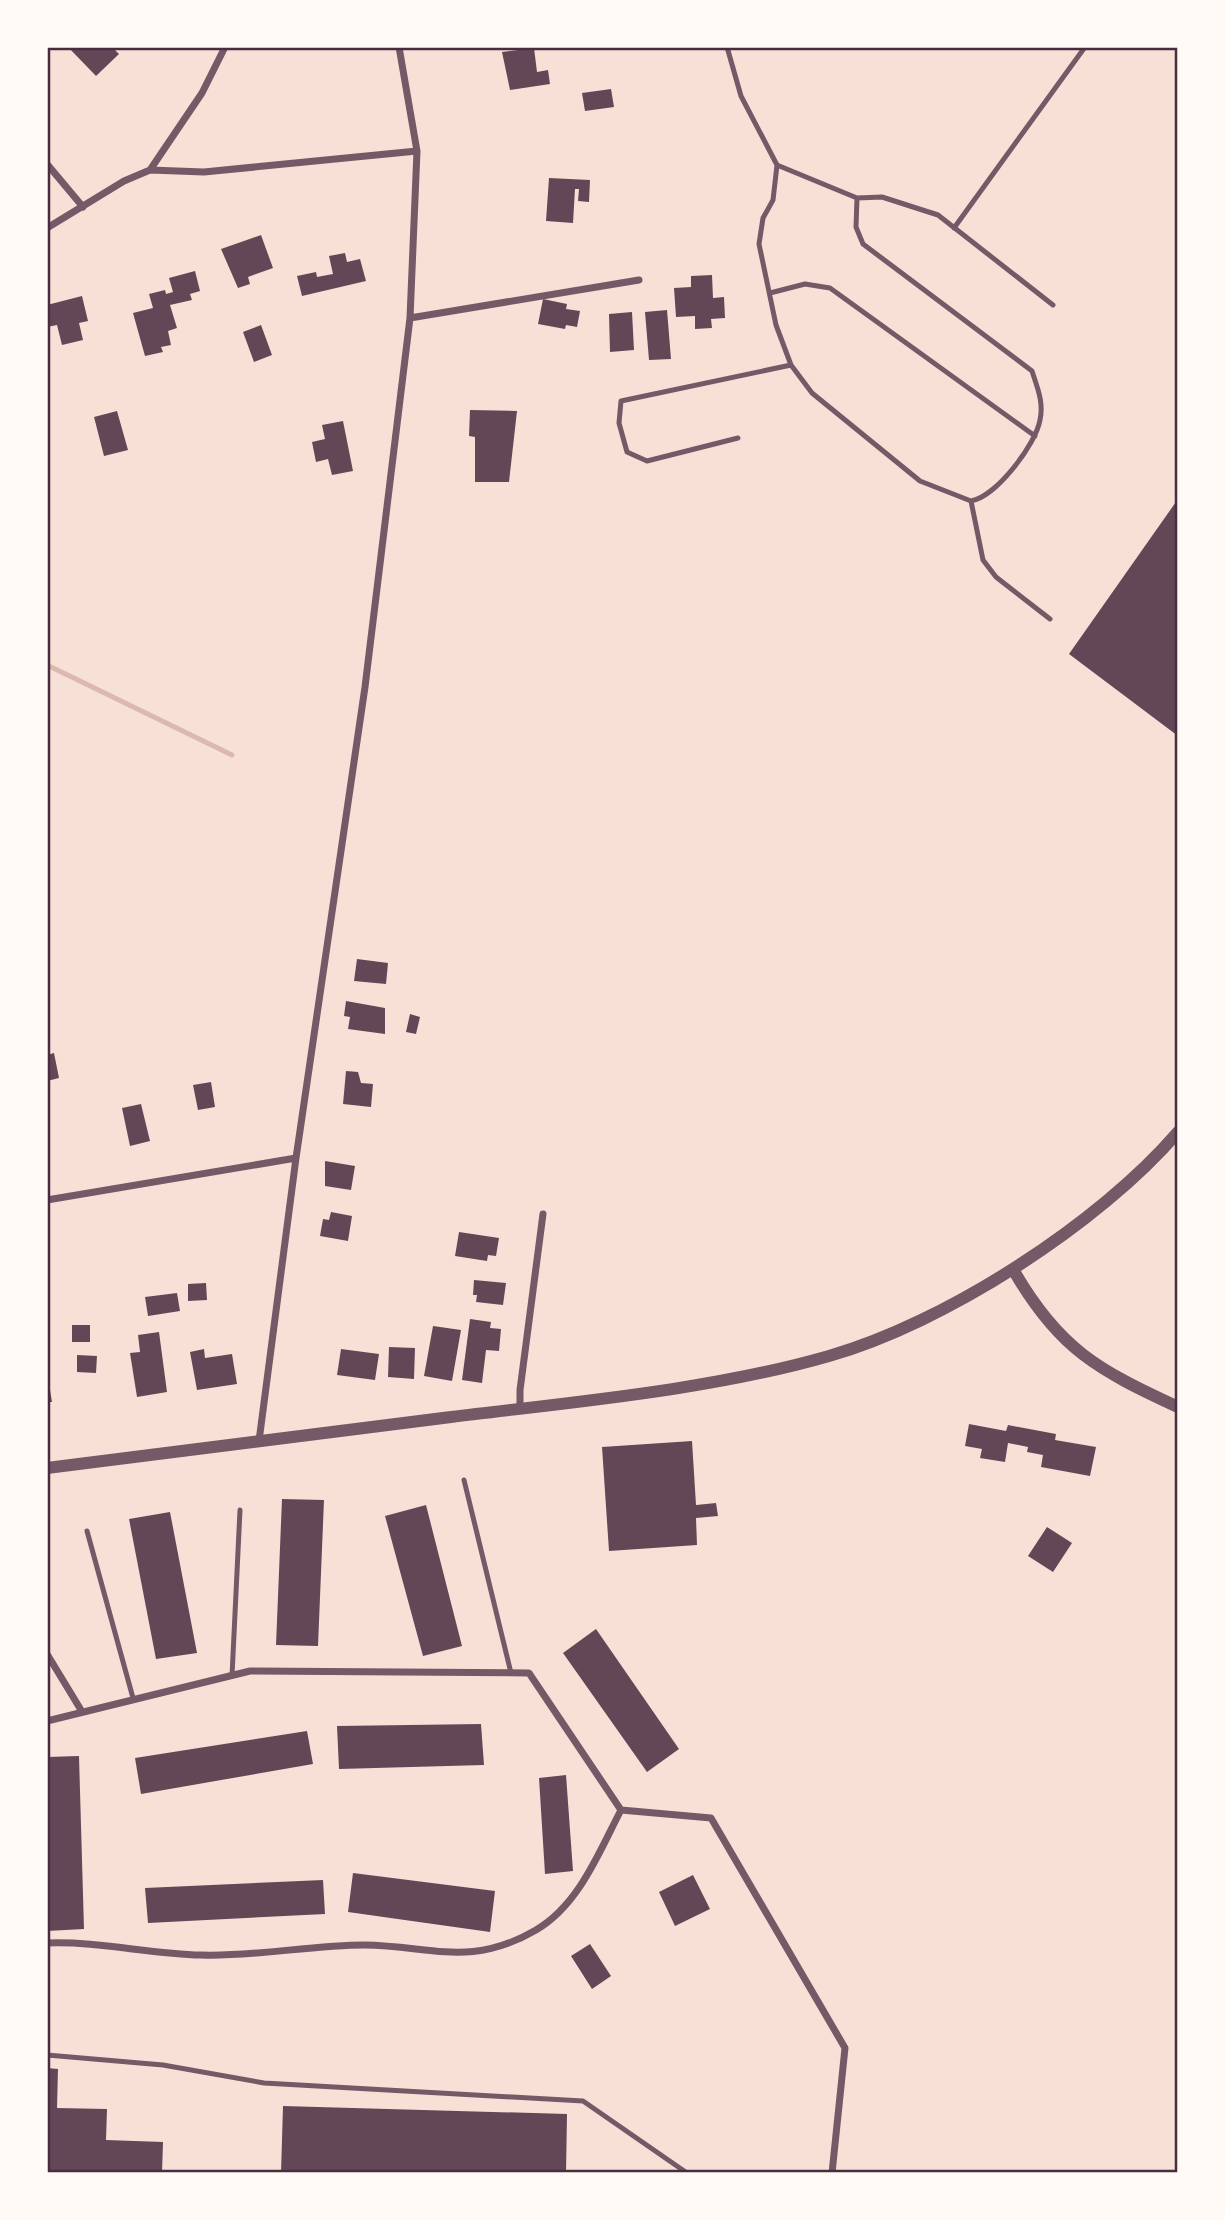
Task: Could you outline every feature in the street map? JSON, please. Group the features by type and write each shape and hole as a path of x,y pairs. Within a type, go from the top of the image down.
{"street":[{"path":"150,170 202,93 225,47"},
{"path":"260,1441 296,1158 365,687 410,318 417,151 399,47"},
{"path":"47,228 124,181 150,170 204,172 417,151"},
{"path":"47,164 83,207"},
{"path":"410,318 639,280"},
{"path":"47,1468 520,1408 724,1379 831,1356 911,1323 1014,1271 1120,1190 1157,1156 1178,1132"},
{"path":"47,1200 296,1158"},
{"path":"520,1408 520,1390 543,1214"},
{"path":"1014,1271 1036,1309 1098,1368 1178,1407"},
{"path":"47,1654 80,1710"},
{"path":"47,1721 80,1710 250,1671 529,1674 621,1810"},
{"path":"47,1943 83,1941 201,1955 323,1945 378,1945 443,1954 471,1954 499,1946 536,1930 559,1913 573,1897 621,1810"},
{"path":"621,1810 711,1818 845,2049 832,2173"}],"lane":[{"path":"727,47 741,96 777,165 773,200 763,218 759,244 776,325 791,365 812,393 920,481 971,501 978,500 997,486 1035,436 1040,420 1041,399 1032,371 863,244 856,227 857,198"},
{"path":"954,228 1085,47"},
{"path":"777,165 857,198 882,197 938,215 1053,304"},
{"path":"770,293 805,284 830,288 1035,436"},
{"path":"738,438 647,461 626,452 619,423 621,401 791,365"},
{"path":"971,501 983,560 996,578 1050,619"},
{"path":"464,1480 511,1674"},
{"path":"232,1676 240,1510"},
{"path":"87,1531 133,1698"},
{"path":"47,2056 163,2065 264,2083 583,2101 687,2173"}],"building":[{"path":"68,47 112,47 119,54 96,76"},
{"path":"534,48 537,72 548,70 550,84 510,90 502,52"},
{"path":"611,89 614,107 585,111 582,93"},
{"path":"549,178 590,180 589,202 578,201 579,189 575,189 573,223 546,221"},
{"path":"261,235 273,268 248,277 250,284 238,288 221,249"},
{"path":"345,253 347,262 360,259 366,281 302,296 297,276 316,272 317,277 333,274 329,256"},
{"path":"195,271 200,291 190,294 192,300 170,305 177,328 168,331 171,345 161,347 163,352 145,356 133,313 153,308 149,294 165,290 166,294 173,292 169,278"},
{"path":"712,275 713,298 724,297 725,318 711,319 712,328 695,329 695,316 676,317 674,288 691,287 691,276"},
{"path":"82,296 88,321 79,323 83,340 62,345 57,325 47,327 47,305"},
{"path":"543,299 567,304 566,309 580,311 577,327 566,325 565,329 538,324"},
{"path":"667,310 671,359 649,360 645,312"},
{"path":"632,312 634,350 610,352 609,314"},
{"path":"261,325 272,355 254,362 243,332"},
{"path":"470,410 517,411 509,482 475,482 475,437 469,436"},
{"path":"117,411 128,450 104,456 94,417"},
{"path":"343,421 353,471 332,475 328,459 316,462 312,442 325,439 322,425"},
{"path":"1178,499 1178,736 1069,654"},
{"path":"357,959 388,963 386,984 354,981"},
{"path":"346,1001 385,1008 385,1034 348,1029 350,1017 344,1016"},
{"path":"410,1014 420,1017 416,1034 406,1032"},
{"path":"54,1053 59,1078 47,1081 47,1055"},
{"path":"346,1071 358,1072 361,1083 373,1084 371,1107 343,1104"},
{"path":"211,1082 215,1107 198,1110 193,1085"},
{"path":"141,1104 150,1141 130,1146 122,1108"},
{"path":"325,1161 355,1166 351,1190 325,1186"},
{"path":"331,1212 352,1216 348,1241 320,1236 323,1219 329,1220"},
{"path":"459,1232 499,1238 496,1256 488,1255 487,1261 455,1256"},
{"path":"474,1280 506,1283 503,1305 476,1302 477,1295 473,1295"},
{"path":"206,1283 207,1300 188,1301 188,1284"},
{"path":"177,1293 180,1311 148,1316 145,1297"},
{"path":"470,1319 491,1322 490,1328 501,1329 499,1351 486,1350 482,1383 462,1380"},
{"path":"72,1325 90,1325 90,1342 72,1342"},
{"path":"433,1326 461,1330 452,1381 424,1376"},
{"path":"159,1332 167,1392 137,1397 130,1353 140,1352 138,1335"},
{"path":"389,1347 415,1348 414,1379 388,1377"},
{"path":"204,1349 205,1358 232,1354 237,1384 197,1390 190,1352"},
{"path":"341,1349 379,1354 375,1380 337,1375"},
{"path":"77,1355 97,1356 96,1373 77,1372"},
{"path":"47,1372 52,1402 47,1402"},
{"path":"969,1424 1006,1431 1008,1425 1056,1434 1055,1440 1096,1447 1090,1476 1041,1467 1043,1455 1027,1452 1028,1447 1008,1443 1005,1462 980,1458 982,1449 965,1446"},
{"path":"692,1441 696,1505 716,1503 718,1516 696,1518 697,1545 609,1551 602,1447"},
{"path":"282,1499 324,1500 318,1646 276,1645"},
{"path":"426,1505 462,1646 423,1656 385,1516"},
{"path":"170,1512 197,1653 156,1659 129,1519"},
{"path":"1047,1527 1072,1543 1053,1572 1028,1556"},
{"path":"596,1629 679,1749 647,1772 563,1653"},
{"path":"481,1724 484,1765 339,1769 337,1726"},
{"path":"307,1731 313,1764 141,1794 135,1758"},
{"path":"79,1756 84,1929 47,1931 47,1757"},
{"path":"566,1775 573,1871 545,1874 539,1778"},
{"path":"353,1873 495,1891 490,1932 348,1912"},
{"path":"693,1875 710,1909 675,1926 659,1892"},
{"path":"323,1880 325,1914 148,1923 145,1888"},
{"path":"590,1944 611,1976 592,1989 571,1956"},
{"path":"47,2068 58,2069 57,2108 107,2109 106,2140 163,2142 162,2173 47,2173"},
{"path":"283,2106 567,2114 566,2173 281,2173"}],"waterway":[{"path":"47,665 232,755"}]}
